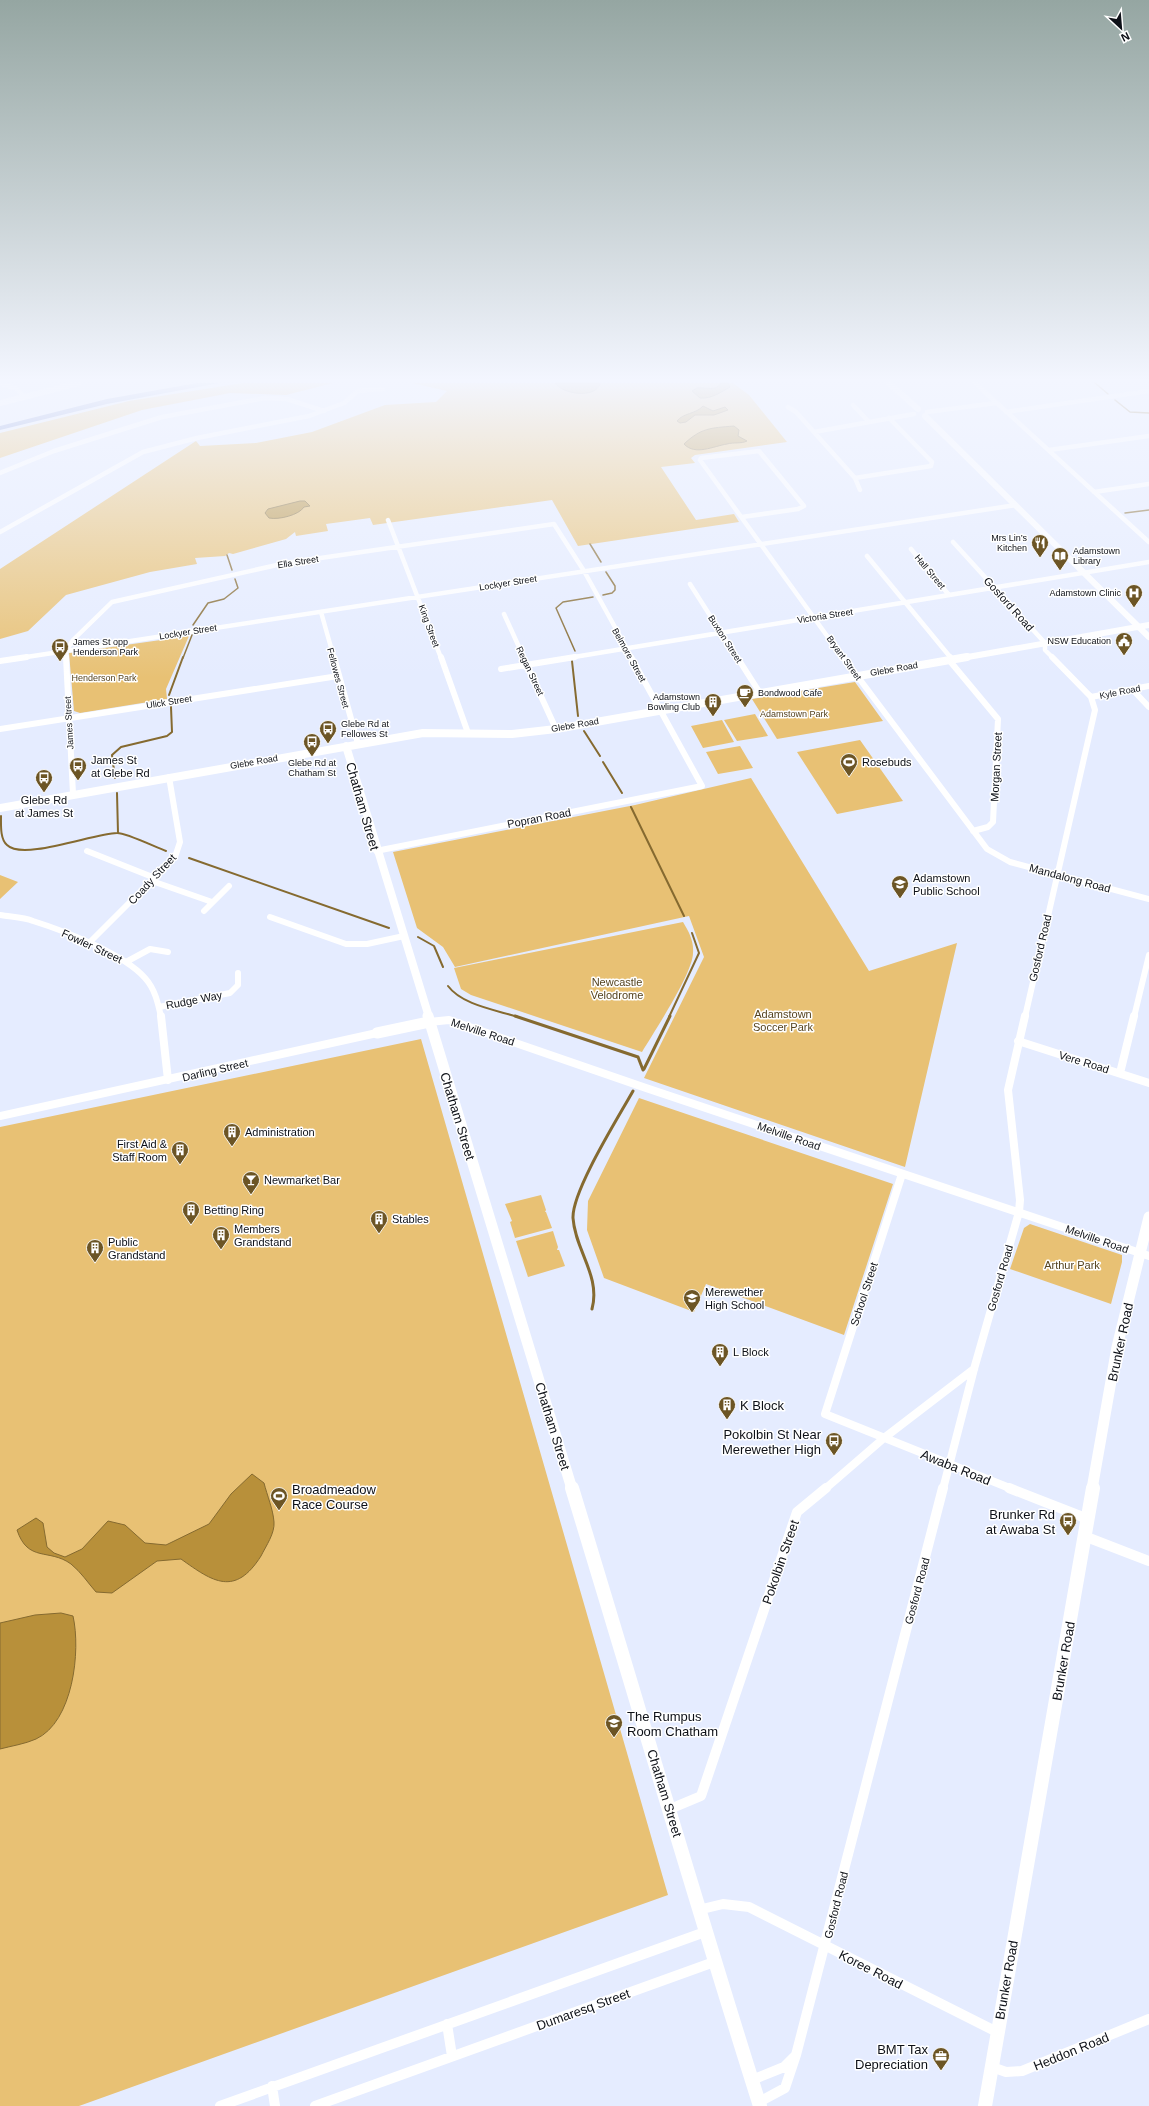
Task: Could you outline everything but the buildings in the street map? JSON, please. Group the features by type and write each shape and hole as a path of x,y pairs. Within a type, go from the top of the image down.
{"main road":[{"path":"993,481 1149,637"},
{"name":"Glebe Road","path":"0,808 423,733 512,734 556,729 1149,625"},
{"name":"Chatham Street","path":"346,746 376,851 404,936 670,1809 698,1910 759,2104"},
{"name":"Darling Street","path":"377,1033 430,1022"},
{"name":"Brunker Road","path":"985,2106 1117,1346 1144,1255 1149,1217"}],"street":[{"path":"0,532 91,481"},
{"name":"Bryant Street","path":"716,481 857,676 973,831 992,853"},
{"name":"Bryant Street","path":"742,517 804,508 799,499 784,481"},
{"path":"856,481 860,490"},
{"path":"1083,481 1149,542"},
{"path":"1094,492 1149,484"},
{"name":"Lockyer Street","path":"0,661 1016,505"},
{"name":"King Street","path":"388,520 419,597 468,733"},
{"name":"Ella Street","path":"66,651 73,640 112,602 286,563 554,524"},
{"name":"Belmore Street","path":"554,524 584,571 625,649 702,786"},
{"name":"Gosford Road","path":"759,2104 785,2088 796,2055 826,1945 974,1369 1019,1212 1020,1200 1008,1090 1095,710 1090,697 1045,650 1045,643 953,542"},
{"name":"Hall Street","path":"911,549 949,595"},
{"name":"Morgan Street","path":"867,556 998,719 993,822 988,827 973,831"},
{"name":"Victoria Street","path":"501,669 1149,562"},
{"name":"Buxton Street","path":"690,584 760,693"},
{"name":"Fellowes Street","path":"321,612 358,744"},
{"name":"Regan Street","path":"504,614 556,729"},
{"name":"James Street","path":"66,651 68,719 73,794"},
{"name":"Ulick Street","path":"0,729 338,676"},
{"name":"Kyle Road","path":"1090,697 1149,686"},
{"path":"1132,689 1149,707"},
{"name":"Coady Street","path":"89,943 175,857 179,848 169,777"},
{"name":"Popran Road","path":"376,851 702,786"},
{"path":"87,851 212,902"},
{"name":"Mandalong Road","path":"992,853 1010,862 1149,900"},
{"path":"204,911 229,886"},
{"name":"Fowler Street","path":"0,915 32,920 89,943 126,962 145,978 157,998 163,1027 168,1080"},
{"path":"270,917 346,944 367,944 404,936"},
{"path":"126,962 147,949 158,948 168,952"},
{"path":"1120,1073 1149,955"},
{"name":"Rudge Way","path":"159,1007 230,992 237,988 239,983 238,973"},
{"name":"Melville Road","path":"430,1022 449,1020 1144,1255"},
{"name":"Darling Street","path":"0,1116 377,1033"},
{"name":"Vere Road","path":"1018,1041 1149,1083"},
{"name":"School Street","path":"825,1414 902,1174"},
{"name":"Pokolbin Street","path":"670,1809 701,1796 797,1512 884,1438 974,1369"},
{"name":"Awaba Road","path":"825,1414 1088,1519"},
{"path":"1084,1536 1149,1561"},
{"name":"Koree Road","path":"698,1910 715,1904 732,1902 749,1906 997,2032"},
{"path":"220,2106 272,2086 705,1932"},
{"name":"Dumaresq Street","path":"315,2106 714,1962"},
{"name":"Heddon Road","path":"992,2068 1006,2072 1022,2071 1149,2019"},
{"path":"447,2024 452,2056"},
{"path":"752,2080 784,2067 796,2055"},
{"path":"272,2086 274,2106"}],"green space":[{"path":"134,481 670,481 696,520 734,514 739,522 578,546 552,500 373,525 370,518 326,524 328,531 296,536 295,532 286,539 233,554 229,553 225,556 195,558 197,564 150,572 66,595 28,631 0,639 0,569"},
{"name":"Henderson Park","path":"189,636 166,689 167,699 80,713 74,711 69,653"},
{"name":"Adamstown Park","path":"855,682 883,721 777,739 752,699"},
{"path":"755,714 768,736 737,741 724,720"},
{"path":"722,720 734,742 703,748 691,726"},
{"name":"Rosebuds","path":"860,740 903,801 837,814 797,752"},
{"path":"740,746 753,768 718,774 706,752"},
{"name":"Adamstown Soccer Park","path":"751,778 869,971 957,943 905,1167 644,1078 704,957 689,916 455,967 443,947 417,928 393,852 635,805"},
{"path":"0,875 18,882 0,899"},
{"name":"Newcastle Velodrome","path":"683,922 693,944 691,962 680,988 642,1052 471,995 461,989 454,968"},
{"name":"Broadmeadow Race Course","path":"421,1039 668,1895 79,2106 0,2106 0,1127"},
{"path":"639,1098 893,1184 844,1335 706,1284 694,1312 604,1278 587,1230 588,1201"},
{"path":"541,1195 546,1210 545,1212 552,1228 515,1238 510,1222 512,1221 505,1204"},
{"name":"Arthur Park","path":"1030,1224 1122,1255 1122,1262 1111,1304 1010,1269 1024,1228"},
{"path":"553,1231 558,1247 557,1250 559,1250 565,1266 528,1277 516,1241"}],"shaded area":[{"path":"305,501 310,506 304,507 293,515 283,518 269,518 265,513 268,509"},
{"path":"252,1474 264,1483 272,1512 274,1526 272,1535 261,1556 251,1569 242,1577 233,1581 223,1582 214,1579 203,1574 181,1559 157,1561 112,1593 96,1592 71,1564 63,1559 33,1551 27,1547 17,1530 36,1518 43,1523 47,1547 54,1553 65,1557 82,1549 108,1521 125,1525 145,1543 166,1545 209,1524 231,1494"},
{"path":"61,1613 73,1616 76,1648 75,1666 71,1684 66,1702 59,1718 49,1730 36,1739 23,1744 0,1749 0,1623 35,1615"}],"waterway":[{"path":"1125,513 1149,510"},
{"path":"590,544 601,562"},
{"path":"227,555 232,570"},
{"path":"603,595 612,593 615,590 615,586 606,572"},
{"path":"193,625 208,603 224,599 238,588 235,579"},
{"path":"575,651 556,608 563,602 593,597"},
{"path":"183,658 192,635"},
{"path":"169,695 183,657"},
{"path":"572,661 578,716"},
{"path":"115,778 112,755 121,747 167,736 172,732 171,707"},
{"path":"584,731 600,756"},
{"path":"603,762 622,793"},
{"path":"117,793 118,833"},
{"path":"631,807 684,916"},
{"path":"1,816 1,832 3,839 7,845 15,849 28,850 43,848 117,833 166,851"},
{"path":"189,858 389,928"},
{"path":"669,1017 699,953 692,933"},
{"path":"418,937 434,946 443,967"},
{"path":"448,986 462,998 470,1002 518,1017"},
{"path":"644,1069 670,1016"},
{"path":"518,1017 638,1057 643,1070"},
{"path":"592,1309 594,1297 593,1285 575,1230 573,1218 575,1206 580,1191 597,1154 633,1091"}],"place":[{"name":"Mrs Lin’s Kitchen","path":"1040,558"},
{"name":"Adamstown Library","path":"1060,571"},
{"name":"Adamstown Clinic","path":"1134,608"},
{"name":"NSW Education","path":"1124,656"},
{"name":"James St opp Henderson Park","path":"60,662"},
{"name":"Bondwood Cafe","path":"745,708"},
{"name":"Adamstown Bowling Club","path":"713,717"},
{"name":"Glebe Rd at Fellowes St","path":"328,744"},
{"name":"Glebe Rd at Chatham St","path":"312,757"},
{"name":"Rosebuds","path":"849,777"},
{"name":"James St at Glebe Rd","path":"78,781"},
{"name":"Glebe Rd at James St","path":"44,793"},
{"name":"Adamstown Public School","path":"900,899"},
{"name":"Administration","path":"232,1147"},
{"name":"First Aid & Staff Room","path":"180,1165"},
{"name":"Newmarket Bar","path":"251,1195"},
{"name":"Betting Ring","path":"191,1225"},
{"name":"Stables","path":"379,1234"},
{"name":"Members Grandstand","path":"221,1250"},
{"name":"Public Grandstand","path":"95,1263"},
{"name":"Merewether High School","path":"692,1313"},
{"name":"L Block","path":"720,1367"},
{"name":"K Block","path":"727,1420"},
{"name":"Pokolbin St Near Merewether High","path":"834,1456"},
{"name":"Broadmeadow Race Course","path":"279,1511"},
{"name":"Brunker Rd at Awaba St","path":"1068,1536"},
{"name":"The Rumpus Room Chatham","path":"614,1738"},
{"name":"BMT Tax Depreciation","path":"941,2071"}]}
